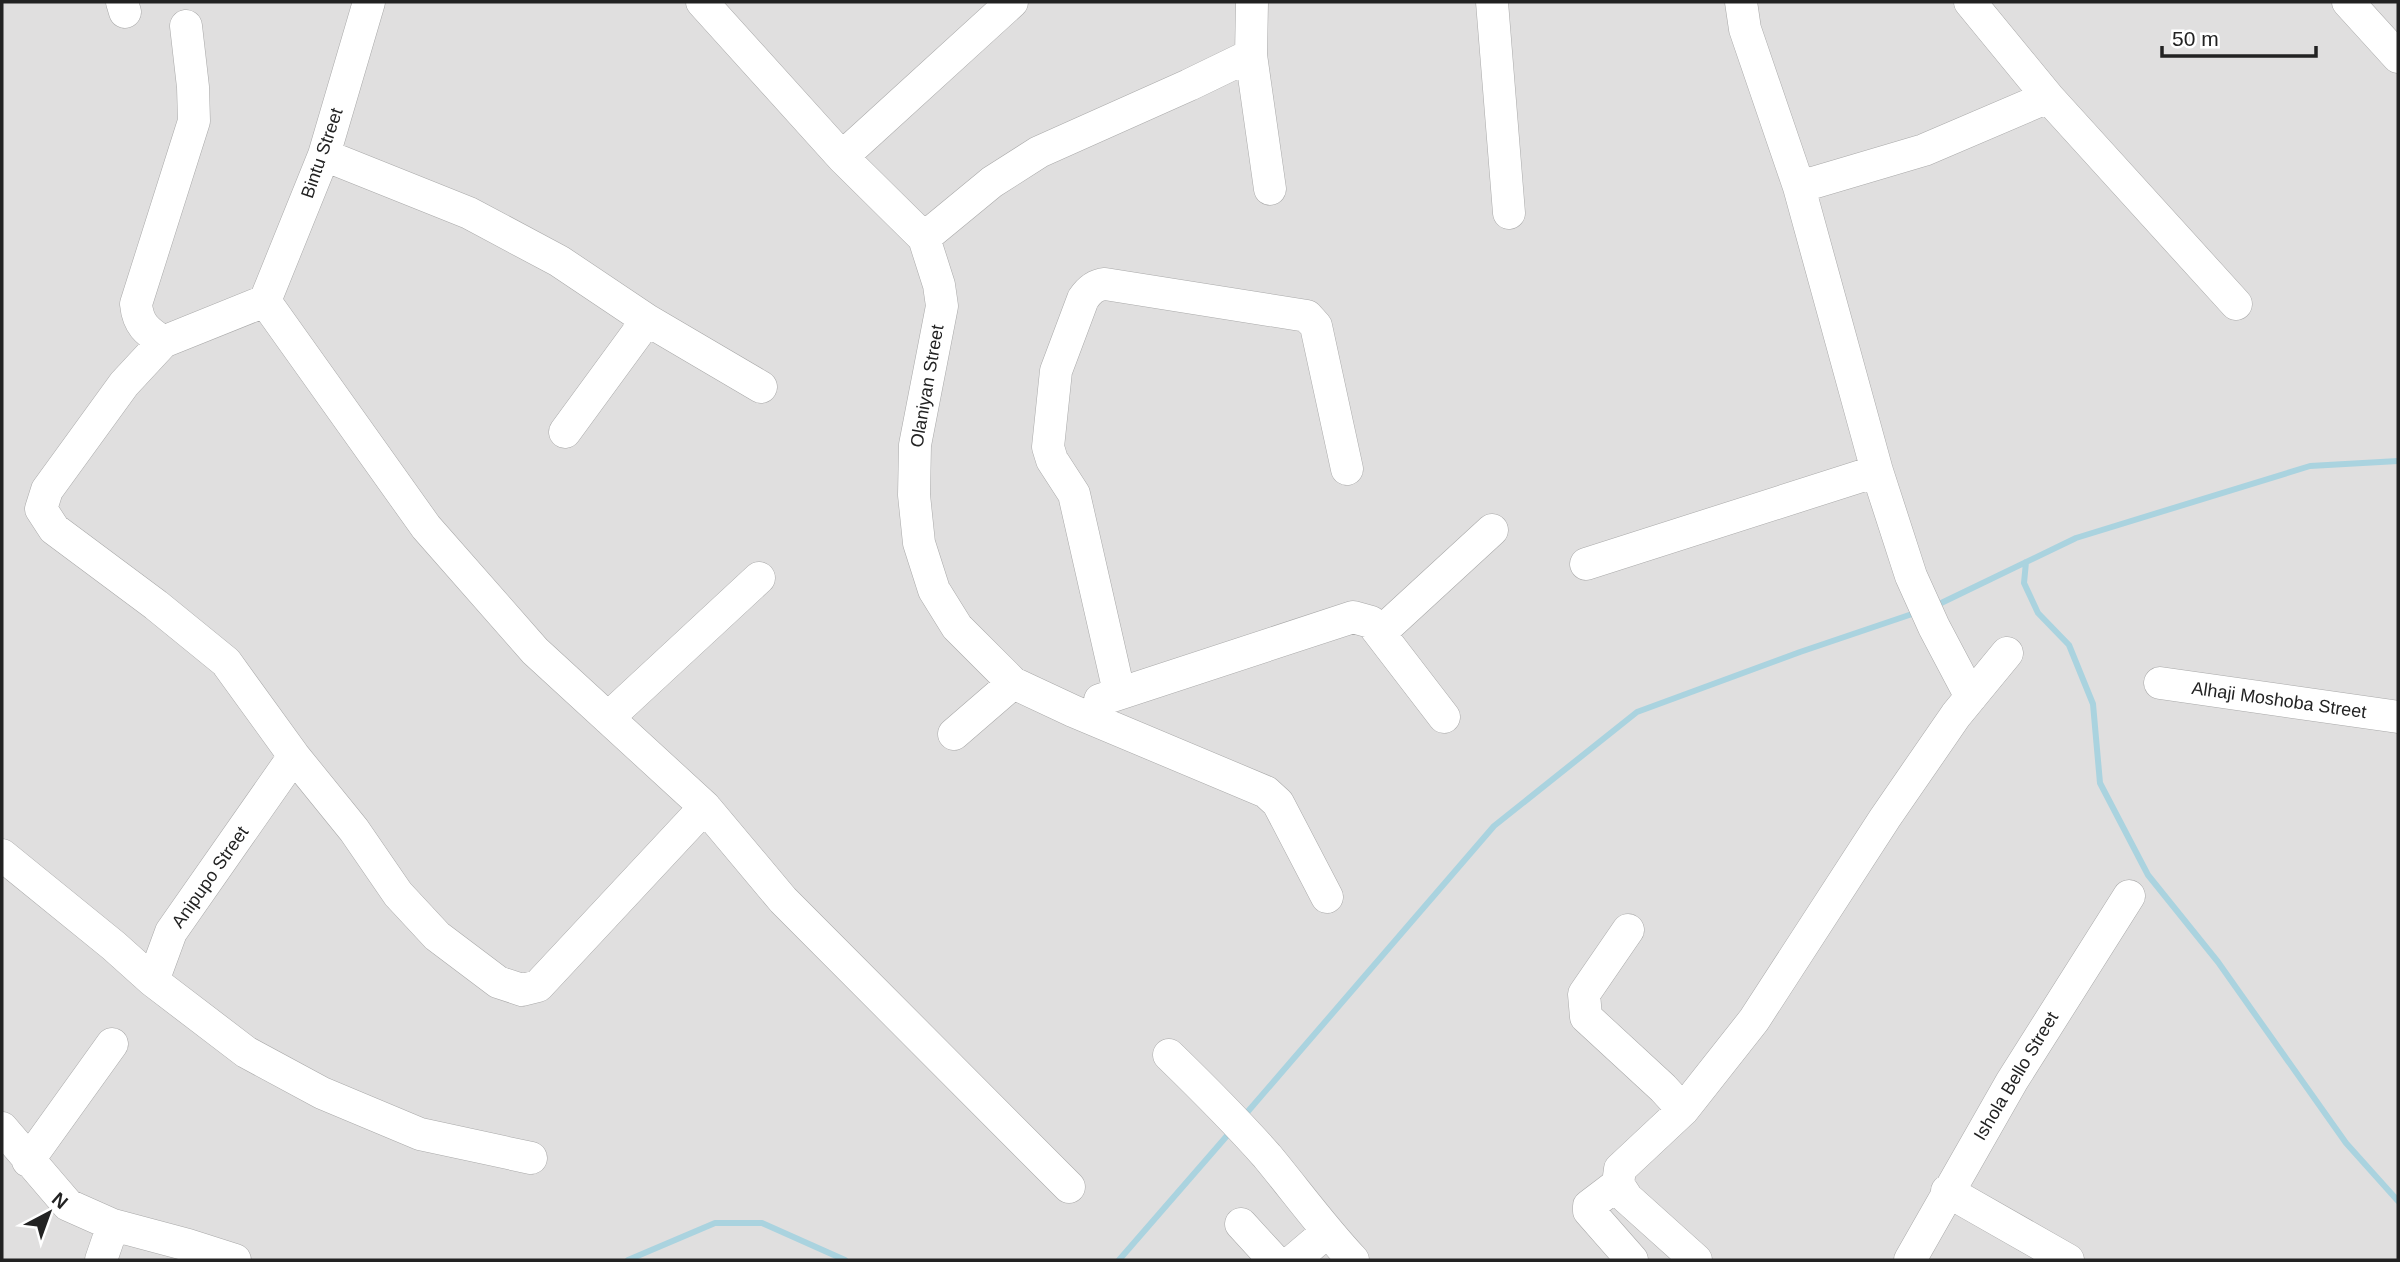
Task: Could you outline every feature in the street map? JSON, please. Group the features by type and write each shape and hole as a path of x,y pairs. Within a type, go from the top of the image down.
{"street":[{"name":"Bintu Street","path":"265,301 324,155 369,2"},
{"name":"Olaniyan Street","path":"702,2 842,157 924,238 939,285 942,306 915,445 914,495 919,543 934,590 957,627 1013,683 1266,792 1278,803 1327,897"},
{"path":"842,157 1012,2"},
{"path":"1252,2 1251,55 1270,189"},
{"path":"1492,2 1509,213"},
{"path":"1741,2 1745,29 1798,187 1877,471 1911,576 1971,697"},
{"path":"1970,2 2048,97 2236,304"},
{"path":"2348,2 2398,57"},
{"path":"163,342 143,329 137,316 136,304 194,121 186,26"},
{"path":"924,238 992,182 1039,152 1251,55"},
{"path":"1798,187 1924,150 2048,97"},
{"path":"324,155 469,213 559,261 648,320 761,387"},
{"path":"1119,692 1074,494 1052,460 1048,447 1056,371 1088,292 1105,284 1307,316 1316,326 1347,468"},
{"path":"705,807 538,986 522,990 498,982 437,936 398,894 354,830 294,756 226,662 156,605 54,529 41,509 47,490 124,384 163,342 265,301 426,527 536,651 705,807 783,900 1069,1187"},
{"path":"565,432 648,320"},
{"path":"1586,564 1877,471"},
{"path":"1380,633 1492,530"},
{"path":"608,718 759,579"},
{"path":"1073,711 1119,692 1353,617 1371,622 1444,717"},
{"path":"1696,1260 1627,1198 1618,1184 1620,1169 1683,1110 1754,1020 1885,818 1971,697 2007,653"},
{"path":"954,734 1013,683"},
{"name":"Alhaji Moshoba Street","path":"2160,683 2398,717"},
{"name":"Anipupo Street","path":"153,981 171,932 294,756"},
{"path":"2,855 153,981 246,1052 322,1093 420,1134 531,1158"},
{"name":"Ishola Bello Street","path":"1909,1260 2012,1081 2129,896"},
{"path":"1628,930 1584,994 1587,1017 1683,1110"},
{"path":"28,1161 112,1044"},
{"path":"1170,1055 1268,1158 1353,1260"},
{"path":"2,1128 68,1205 113,1225 234,1260"},
{"path":"1618,1184 1593,1202 1589,1211 1632,1260"},
{"path":"1947,1191 2068,1260"},
{"path":"1241,1224 1274,1260"},
{"path":"101,1260 113,1225"},
{"path":"1294,1260 1327,1232"}],"shaded area":[{"path":"2,2 2398,2 2398,1260 2,1260"}],"waterway":[{"path":"1935,606 2076,538 2310,466 2398,461"},
{"path":"2026,562 2024,583 2038,613 2069,645 2093,704 2100,783 2148,875 2218,962 2346,1143 2398,1201"},
{"path":"1244,1116 1494,826 1637,712 1918,612"},
{"path":"1119,1260 1232,1130"},
{"path":"628,1260 715,1223 762,1223 845,1260"}]}
